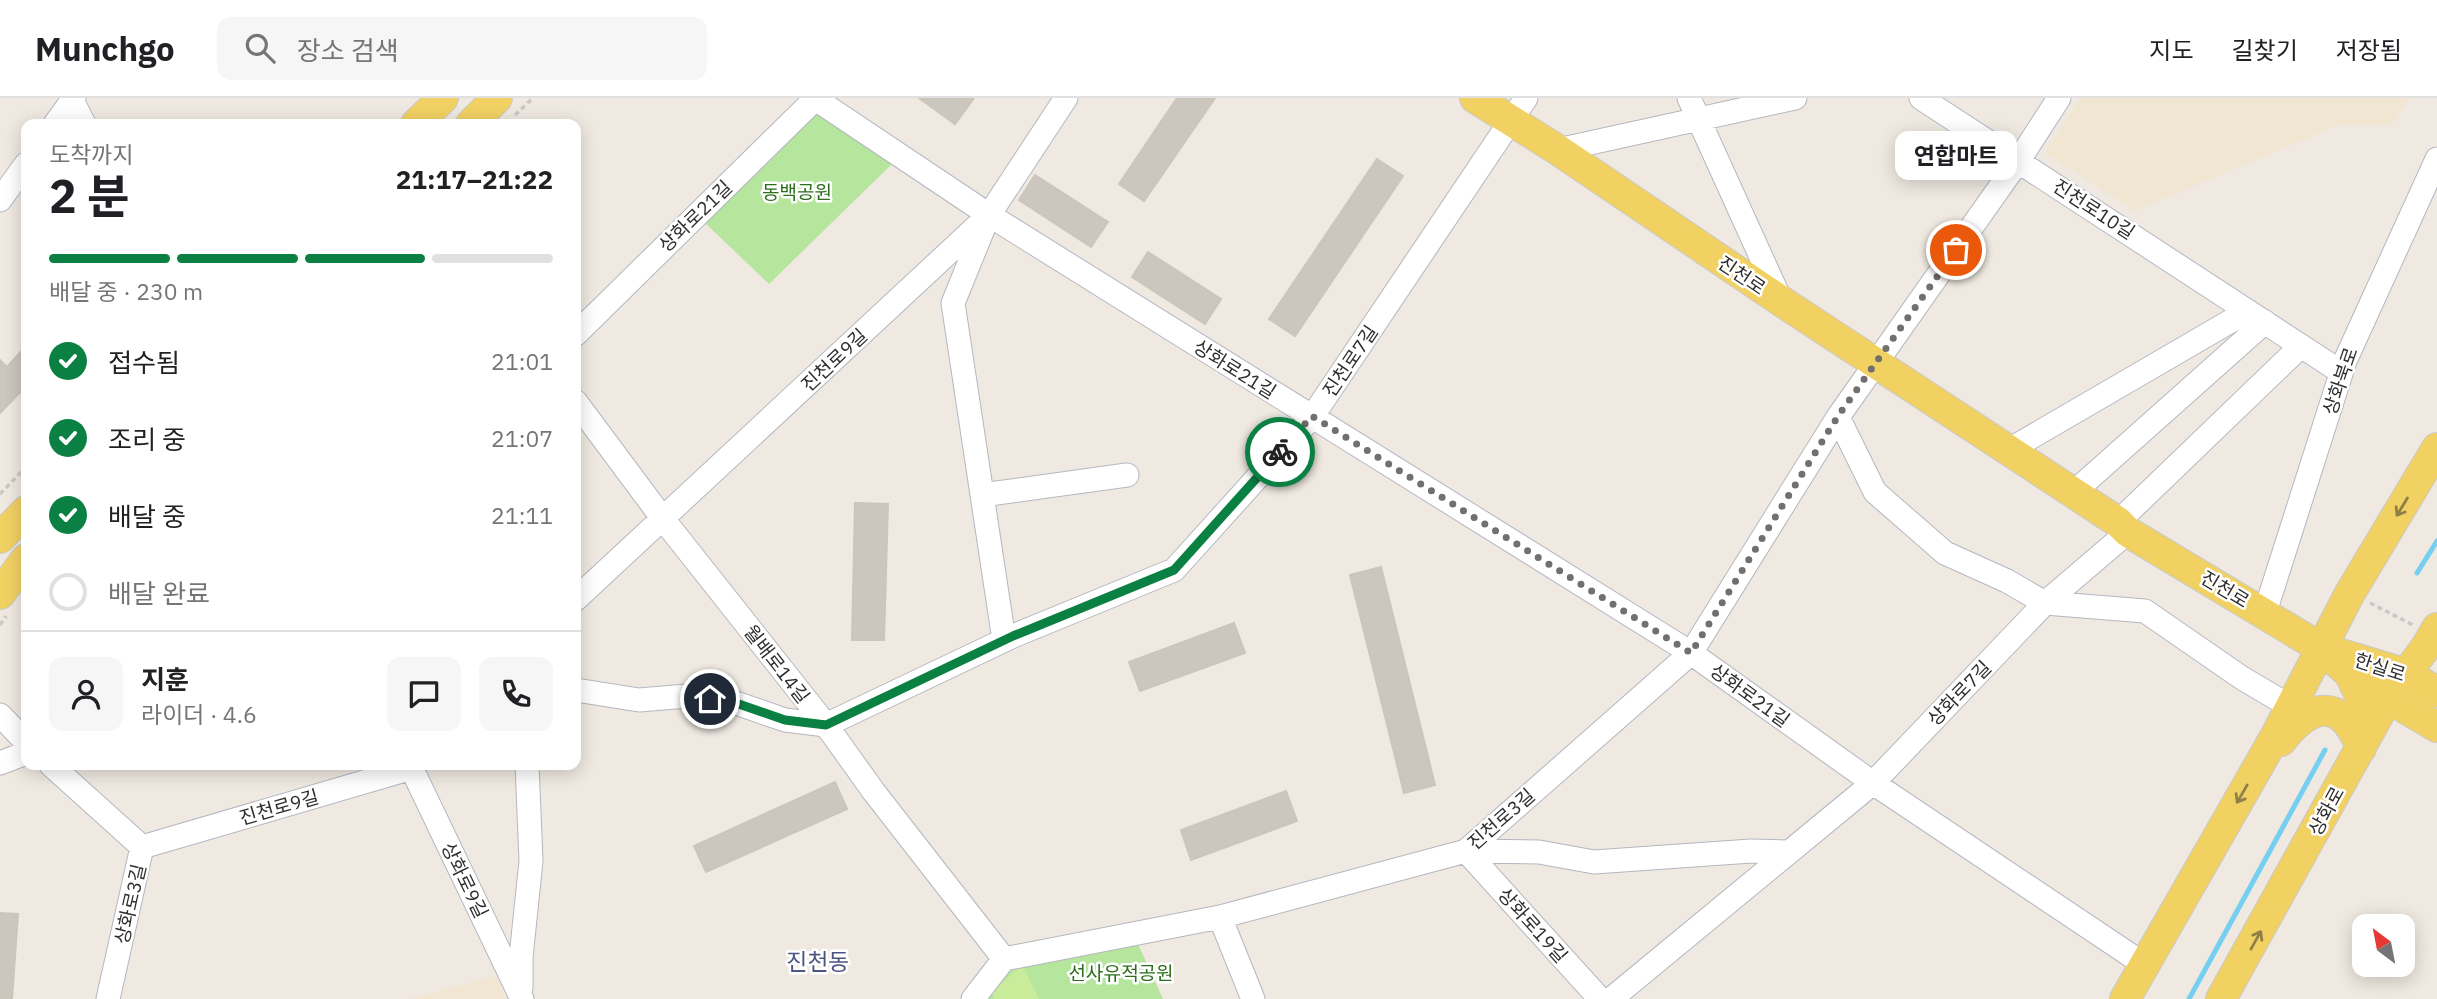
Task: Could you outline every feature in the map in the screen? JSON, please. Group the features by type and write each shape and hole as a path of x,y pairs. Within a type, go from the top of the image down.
{"main road":[{"path":"421,119 443,98"},
{"name":"진천로","path":"1475,98 1519,110 1558,150 1781,301 2123,527 2320,648"},
{"path":"481,119 506,107"},
{"path":"2125,999 2259,765 2350,593 2437,448"},
{"path":"0,538 21,516"},
{"path":"0,594 21,566"},
{"name":"상화로","path":"2221,999 2388,698 2435,631"},
{"name":"한실로","path":"2320,648 2407,674 2437,692"},
{"name":"한실로","path":"2320,648 2350,674 2437,727"},
{"path":"2350,674 2367,712 2361,748"},
{"path":"2259,765 2304,717 2320,710 2336,713 2349,723 2361,748"}],"street":[{"name":"상화로21길","path":"581,329 814,98 989,215 1691,653 1873,783 2145,965"},
{"name":"진천로9길","path":"581,594 989,215 1066,98"},
{"path":"1689,98 1781,301"},
{"path":"1558,150 1794,98"},
{"name":"진천로10길","path":"1921,98 2341,372"},
{"name":"진천로3길","path":"1004,959 1220,917 1466,851 1691,653 1838,416 2019,160 2059,98"},
{"path":"59,119 73,99"},
{"path":"73,99 82,119"},
{"name":"진천로7길","path":"826,725 1004,640 1174,570 1312,416 1519,110"},
{"name":"상화북로","path":"2265,612 2341,372 2437,159"},
{"path":"0,200 21,171"},
{"path":"989,215 953,303 1004,640"},
{"path":"2009,450 2256,316"},
{"path":"2073,493 2256,316"},
{"path":"2123,527 2301,346"},
{"name":"월배로14길","path":"581,409 663,519 826,725 874,792 1004,959"},
{"path":"1838,416 1875,492 1945,553 2007,581 2045,603 2145,611 2242,678 2291,707"},
{"path":"982,495 1127,474"},
{"name":"상화로7길","path":"1611,999 1873,783 2045,603 2123,527"},
{"path":"581,691 639,700 687,696 733,702 785,720 826,725"},
{"path":"0,715 21,737"},
{"path":"0,763 21,755"},
{"name":"상화로3길","path":"57,770 142,847 108,999"},
{"name":"진천로9길","path":"142,847 399,770"},
{"name":"상화로9길","path":"414,770 521,997"},
{"name":"상화로9길","path":"521,997 521,957 531,860 527,770"},
{"path":"1466,851 1539,852 1594,862 1751,851 1788,852"},
{"name":"상화로19길","path":"1466,851 1600,999"},
{"path":"1220,917 1253,999"},
{"path":"973,999 1004,959"}],"path":[{"path":"506,107 533,98"},
{"path":"0,494 21,472"},
{"path":"2350,593 2435,631"}],"shaded area":[{"path":"2080,98 2410,98 2392,125 2338,125 2135,211 2045,153"},
{"path":"496,976 506,999 409,999"}],"green space":[{"name":"동백공원","path":"815,110 893,163 769,284 702,220"},
{"name":"선사유적공원","path":"1137,942 1163,999 987,999 1009,971 1022,965"},
{"path":"1022,965 1039,999 994,999 992,992"}],"building":[{"path":"919,98 974,98 955,124"},
{"path":"1177,98 1215,98 1144,201 1119,184"},
{"path":"1377,159 1403,176 1295,336 1269,319"},
{"path":"1035,175 1108,222 1091,247 1019,200"},
{"path":"1148,252 1221,299 1205,324 1132,277"},
{"path":"21,352 21,391 0,413 0,360 7,367"},
{"path":"855,503 888,504 884,640 852,640"},
{"path":"1381,567 1435,785 1404,793 1350,575"},
{"path":"1234,623 1245,653 1140,691 1129,662"},
{"path":"835,782 847,809 706,872 694,846"},
{"path":"1286,791 1297,821 1191,860 1181,830"},
{"path":"0,913 18,914 12,999 0,998"}],"waterway":[{"path":"2417,573 2437,541"},
{"path":"2189,999 2325,750"}],"way so far":[{"path":"1280,452 1312,416 1691,653 1838,416 1956,250"}],"place":[{"name":"연합마트","path":"1956,250"}],"district":[{"name":"진천동","path":"818,962"}],"route":[{"path":"710,699 733,702 785,720 826,725 1013,636 1174,570 1280,452"}]}
